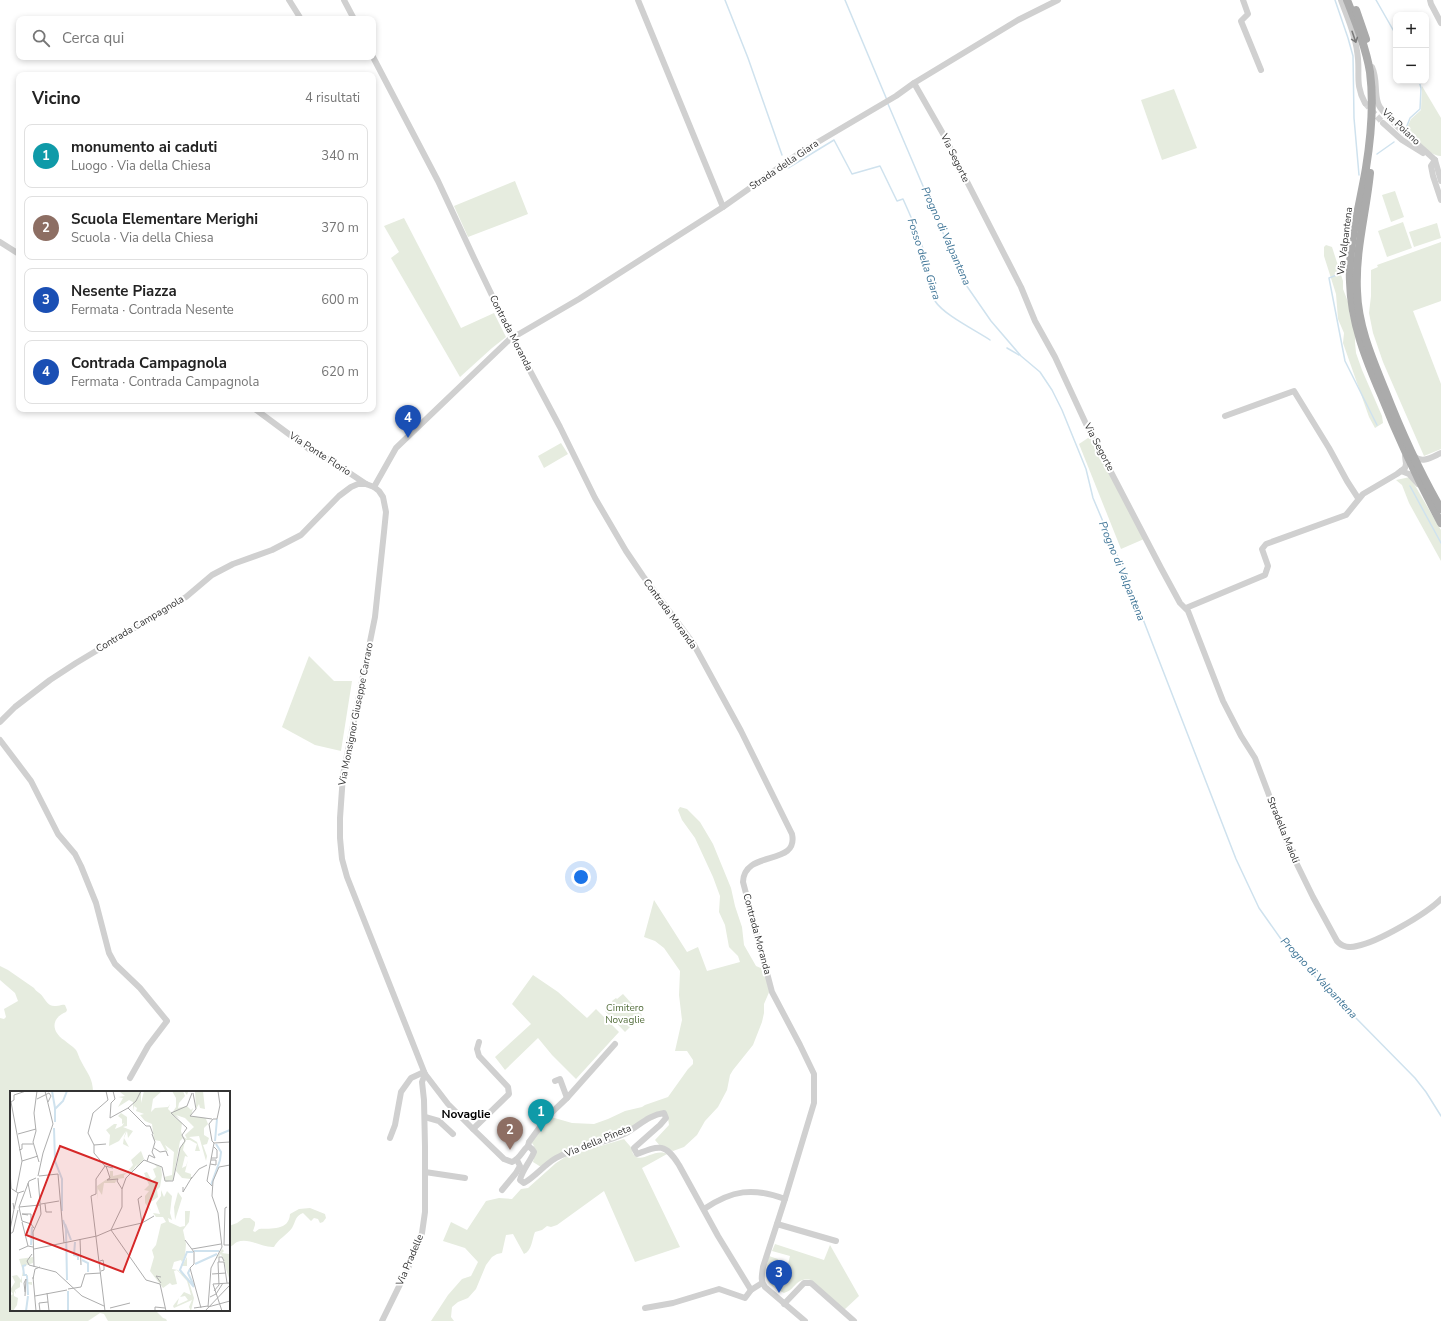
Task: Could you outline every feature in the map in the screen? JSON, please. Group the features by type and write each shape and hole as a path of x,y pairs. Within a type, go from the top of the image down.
{"main road":[{"name":"Via Valpantena","path":"1347,0 1363,44 1369,70 1371,88 1371,117 1366,167 1351,254 1351,294 1354,316 1361,344 1401,444 1441,523"},
{"name":"Via Valpantena","path":"1352,0 1362,25 1369,49 1372,67 1375,110 1368,185 1359,244 1357,272 1357,293 1362,328 1378,372 1412,454 1441,509"}],"street":[{"path":"289,0 299,16"},
{"path":"344,0 352,16"},
{"path":"638,0 723,207"},
{"name":"Strada della Giara","path":"512,337 579,299 723,207 801,152 896,96 914,83 1018,20 1058,0"},
{"path":"1243,0 1248,14 1241,21 1261,70"},
{"path":"1341,0 1356,45 1358,56 1358,84 1360,94 1365,103"},
{"path":"1430,0 1441,23"},
{"name":"Contrada Moranda","path":"374,60 438,181 512,337 560,427 595,498 643,576 693,643 741,731 792,834 793,842 791,847 786,852 752,865 743,874 743,882 772,992 814,1074 814,1103 763,1267 762,1283"},
{"name":"Via Poiano","path":"1372,67 1376,75 1377,101 1380,109 1389,119 1438,160"},
{"name":"Via Segorte","path":"914,83 946,139 1018,281 1035,321 1066,379 1087,426 1101,450 1180,603 1186,608"},
{"name":"Via Poiano","path":"1383,123 1402,140 1438,160"},
{"path":"1438,160 1441,181"},
{"path":"1438,160 1431,166 1441,200"},
{"path":"0,242 16,252"},
{"path":"366,484 374,487 396,448 512,337"},
{"path":"1225,416 1294,391 1358,498"},
{"name":"Via Ponte Florio","path":"259,412 309,449 333,462 366,484"},
{"name":"Via Valpantena","path":"1401,444 1406,464 1405,468 1401,472"},
{"path":"1420,471 1421,465 1428,459 1441,453"},
{"path":"1412,454 1420,460 1428,459"},
{"path":"1186,608 1266,575 1268,566 1262,549 1266,544 1346,515 1362,494 1401,472"},
{"name":"Via Valpantena","path":"1401,472 1405,472 1411,476 1431,504"},
{"name":"Contrada Campagnola","path":"0,722 15,707 50,680 76,663 186,597 204,580 222,569 294,540 351,487 358,484 366,484"},
{"name":"Via Monsignor Giuseppe Carraro","path":"374,487 383,497 386,512 380,577 375,616 343,775 340,838 342,859 347,877 425,1073"},
{"name":"Stradella Maioli","path":"1186,608 1223,701 1241,736 1255,758 1289,848 1338,943 1343,946 1356,947 1370,942 1414,918 1441,900"},
{"path":"0,740 31,781 58,834 75,854 96,903 109,953 115,964 140,988 168,1021 148,1046 130,1078"},
{"path":"473,1129 509,1094 508,1087 479,1056 477,1050 479,1042"},
{"path":"390,1138 396,1125 401,1092 411,1078 425,1073 448,1104 504,1159 512,1162 517,1160 548,1116 567,1098 615,1044"},
{"name":"Via Pradelle","path":"382,1321 409,1266 422,1232 425,1212 425,1117 422,1082 425,1073"},
{"path":"555,1081 560,1079 567,1098"},
{"name":"Via della Pineta","path":"528,1146 534,1152 520,1180 524,1183 556,1158 626,1132 655,1114 664,1113 666,1118 634,1148 635,1152 637,1154 654,1148 664,1148 672,1154 733,1262 751,1290"},
{"path":"425,1117 439,1121 453,1134"},
{"path":"502,1190 520,1166 517,1160"},
{"path":"425,1172 465,1178"},
{"path":"704,1209 715,1202 746,1191 760,1192 785,1199"},
{"path":"777,1224 836,1241"},
{"path":"645,1308 673,1303 719,1289 745,1298 751,1290 762,1283 805,1321"},
{"path":"784,1304 804,1283 811,1283 854,1321"}],"green space":[{"path":"1422,86 1441,118 1441,156 1431,153 1406,130 1411,119 1421,110"},
{"path":"1174,89 1197,148 1162,160 1141,100"},
{"path":"515,181 528,214 468,237 454,206"},
{"path":"1395,191 1404,217 1391,222 1382,195"},
{"path":"404,218 461,328 494,313 506,337 460,377 391,258 399,252 384,226"},
{"path":"1403,222 1412,248 1387,257 1378,231"},
{"path":"1437,223 1441,238 1414,247 1409,232"},
{"path":"1441,242 1441,301 1413,311 1441,384 1441,449 1424,456 1383,362 1373,333 1369,313 1371,296 1371,270 1378,267 1377,265"},
{"path":"1326,245 1332,247 1343,281 1343,289 1350,307 1350,316 1356,330 1356,353 1382,416 1383,423 1375,428 1369,417 1343,343 1344,333 1338,319 1336,294 1324,256 1324,247"},
{"path":"1091,436 1144,539 1121,549 1079,444"},
{"path":"561,443 568,454 544,468 538,456"},
{"path":"1410,477 1441,530 1441,561 1409,503 1402,485 1396,480"},
{"path":"309,656 334,681 352,681 341,751 315,745 282,727"},
{"path":"680,807 687,809 700,822 713,844 731,888 742,927 744,945 756,966 765,970 770,990 764,1004 762,1022 753,1045 730,1075 727,1090 718,1107 705,1121 697,1135 684,1147 673,1151 661,1147 655,1140 669,1125 668,1118 664,1114 632,1130 571,1148 541,1167 533,1162 535,1149 531,1142 526,1141 551,1117 572,1123 594,1124 625,1111 642,1107 668,1097 693,1064 693,1060 687,1051 675,1051 682,1020 679,995 680,971 664,948 655,941 644,937 654,900 687,952 698,947 707,971 740,962 738,956 729,947 725,925 719,912 720,896 713,877 695,838 682,820 678,810"},
{"path":"0,966 34,988 50,1005 65,1005 67,1010 55,1021 55,1029 60,1036 76,1050 91,1079 93,1087 93,1091 10,1091 10,1311 156,1311 167,1321 108,1321 104,1314 100,1313 88,1321 0,1321 0,1018 4,1019 6,1017 4,1009 18,1001 15,993 0,980"},
{"path":"533,975 558,992 587,1018 596,1009 619,1032 576,1079 552,1055 538,1038 505,1070 495,1057 531,1024 512,1004"},
{"name":"Cimitero Novaglie","path":"623,994 642,1015 625,1032 605,1011 613,1003 612,1001"},
{"path":"624,1139 633,1150 634,1155 637,1157 641,1158 657,1153 667,1154 642,1168 680,1247 635,1262 604,1191 557,1225 551,1227 547,1226 542,1230 535,1232 529,1250 524,1254 513,1234 506,1235 502,1253 492,1257 486,1265 476,1289 468,1298 458,1302 452,1307 451,1317 454,1321 431,1321 448,1295 462,1279 471,1276 478,1262 465,1248 443,1241 451,1222 467,1230 486,1201 499,1198 512,1199 521,1189 528,1188 556,1163 567,1156"},
{"path":"310,1208 325,1214 326,1218 320,1223 318,1219 314,1218 311,1221 303,1213 300,1214 292,1228 274,1247 242,1241 237,1242 230,1247 230,1226 244,1218 250,1218 255,1222 253,1231 255,1232 259,1229 279,1228 286,1223 290,1214 299,1209"},
{"path":"775,1244 824,1260 830,1245 859,1296 844,1310 811,1280 802,1280 784,1293 772,1286 767,1279 766,1274 769,1256 778,1259 779,1262 788,1264 790,1256 772,1251"}],"waterway":[{"name":"Fosso della Giara","path":"725,0 748,58 782,155"},
{"name":"Progno di Valpantena","path":"845,0 887,100"},
{"path":"1335,0 1353,56 1354,118 1359,175"},
{"path":"1376,0 1393,30"},
{"path":"1405,131 1410,118 1420,109 1420,84"},
{"name":"Progno di Valpantena","path":"888,104 964,282 991,321 1021,356 1040,372 1052,390 1062,410 1086,469 1093,498 1129,583 1236,859 1259,908 1288,949 1415,1078 1441,1116"},
{"name":"Fosso della Giara","path":"788,168 834,140 852,174 880,166 897,201 903,199 921,241 931,290 935,301 952,317 990,340"},
{"path":"1377,154 1394,142"},
{"path":"1342,273 1329,278 1345,361 1377,425"},
{"name":"Fosso della Giara","path":"1007,348 1019,355"},
{"path":"1410,486 1441,543"}],"tunnel":[{"path":"1365,103 1383,123"}],"place":[{"name":"Contrada Campagnola","path":"408,438"},
{"name":"monumento ai caduti","path":"541,1132"},
{"name":"Scuola Elementare Merighi","path":"510,1150"},
{"name":"Nesente Piazza","path":"779,1293"}],"district":[{"name":"Novaglie","path":"466,1114"}]}
